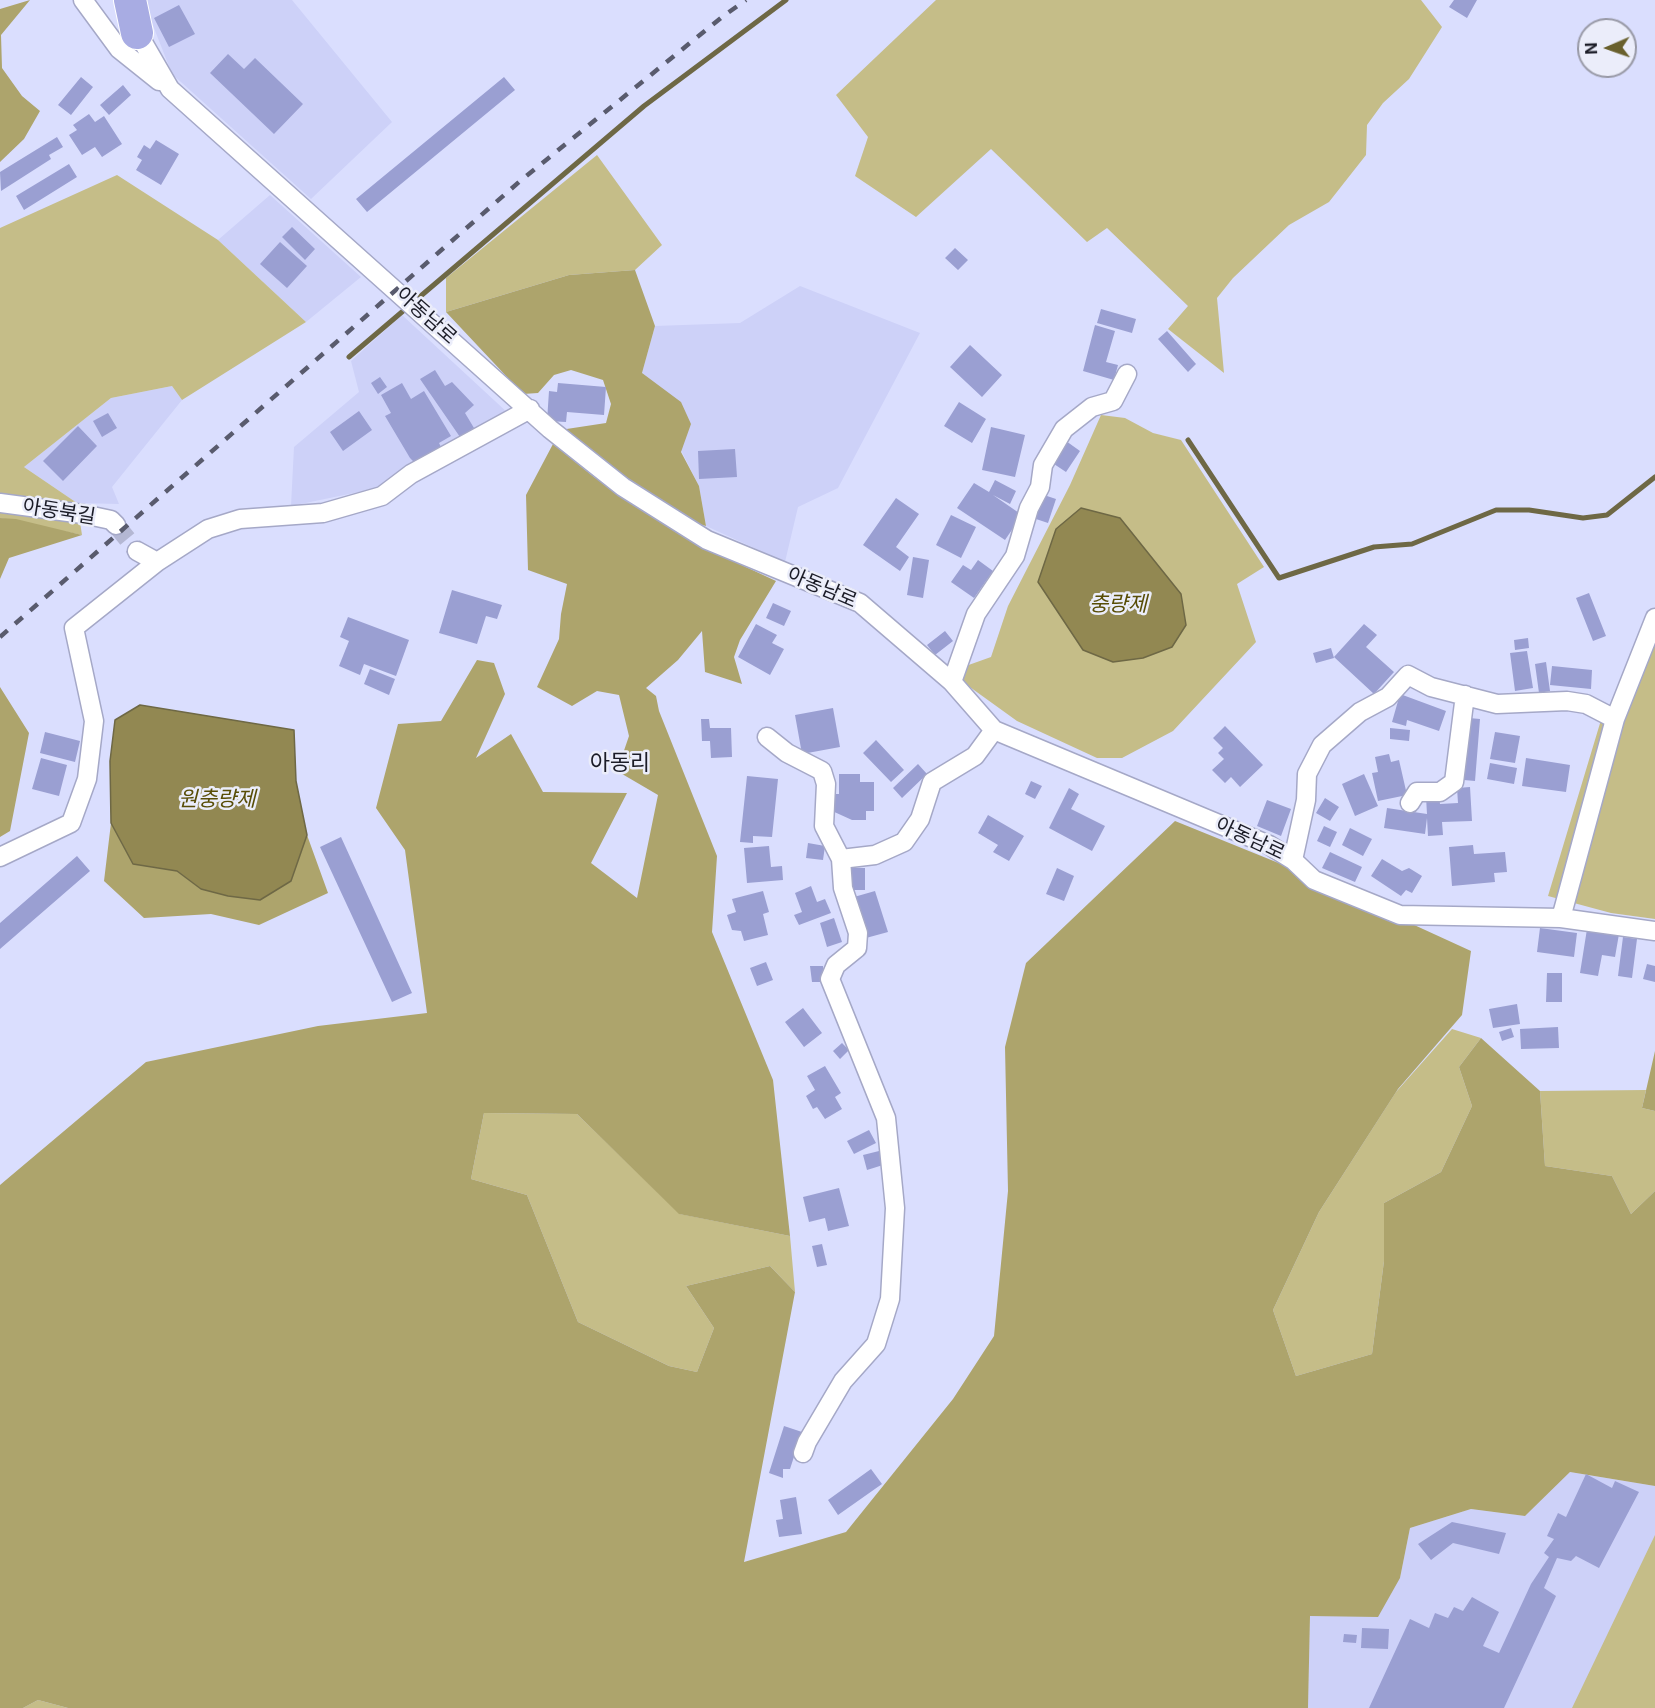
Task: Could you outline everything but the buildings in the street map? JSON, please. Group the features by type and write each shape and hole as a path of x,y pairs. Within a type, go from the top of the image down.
{"highway":[{"path":"130,0 137,33"}],"street":[{"path":"82,0 119,49 170,89"},
{"name":"아동남로","path":"120,0 170,89 412,303 550,429 622,488 707,540 860,603 952,682 994,730 1269,845 1293,860 1314,880 1401,915 1561,918 1655,930"},
{"path":"952,682 976,614 1016,556 1029,508 1040,487 1043,465 1064,429 1092,407 1113,401 1127,374"},
{"path":"0,857 71,823 87,779 94,720 74,628 157,562 208,529 240,519 322,513 382,496 411,474 530,409"},
{"name":"아동북길","path":"0,503 83,514 111,520 116,525"},
{"path":"137,551 157,562"},
{"path":"1561,918 1615,719 1655,618"},
{"path":"1293,860 1306,800 1307,774 1322,745 1360,712 1388,697 1408,675 1431,687 1497,704 1567,701 1586,704 1615,719"},
{"path":"1410,803 1417,792 1440,792 1454,782 1465,695"},
{"path":"841,859 875,855 904,842 920,819 932,782 975,756 994,730"},
{"path":"767,737 787,753 822,771 826,784 824,826 841,859 843,888 858,933 858,948 836,965 830,979 886,1118 895,1208 891,1299 876,1344 843,1381 807,1442 803,1453"}],"shaded area":[{"path":"30,0 1,35 2,68 22,96 40,111 24,139 0,162 0,9"},
{"path":"143,0 292,0 392,122 311,199 172,74"},
{"path":"936,0 1421,0 1442,27 1409,79 1383,103 1367,125 1366,155 1329,202 1289,225 1233,278 1217,298 1224,373 1168,329 1188,306 1107,228 1087,242 991,149 916,217 855,176 868,137 836,95"},
{"path":"597,155 662,245 635,270 569,275 446,312 446,278"},
{"path":"117,175 218,240 306,322 182,400 172,386 111,398 24,467 77,503 82,535 0,518 0,228"},
{"path":"270,195 361,277 306,322 218,240"},
{"path":"635,270 655,326 642,373 681,402 691,424 681,452 699,486 706,526 681,519 560,430 606,423 611,404 603,380 571,370 554,375 538,393 523,394 446,312 569,275"},
{"path":"800,286 920,333 838,488 798,507 785,562 706,526 699,486 642,373 655,326 740,323"},
{"path":"402,315 509,414 373,489 291,506 294,447 359,392 351,361"},
{"path":"172,386 182,400 112,487 119,504 77,503 24,467 111,398"},
{"path":"1101,415 1125,418 1153,433 1181,440 1264,567 1237,584 1256,642 1173,731 1122,758 1097,758 1017,721 949,672 991,657 1008,606 1070,485"},
{"path":"553,444 594,477 672,526 690,541 776,581 740,640 734,657 742,684 705,672 702,631 678,660 646,688 656,696 659,711 717,856 712,932 773,1080 790,1236 679,1214 577,1114 484,1113 471,1179 527,1195 578,1322 669,1366 697,1372 714,1328 686,1286 770,1266 795,1292 744,1562 846,1532 953,1399 994,1336 1008,1191 1005,1047 1026,963 1175,821 1281,864 1471,951 1462,1015 1398,1089 1319,1212 1273,1310 1296,1376 1372,1354 1384,1261 1384,1203 1441,1172 1472,1106 1459,1067 1481,1038 1540,1091 1545,1166 1612,1176 1631,1214 1655,1191 1655,1486 1570,1472 1525,1516 1471,1509 1410,1528 1400,1578 1378,1617 1310,1616 1308,1708 68,1708 38,1700 23,1708 0,1708 0,1185 146,1062 318,1026 427,1013 405,850 376,808 398,724 441,721 477,660 494,663 505,694 476,758 511,734 543,792 627,793 591,863 637,898 658,795 617,771 629,736 619,695 597,691 572,706 537,687 559,639 567,584 528,570 526,495"},
{"path":"0,518 16,519 82,535 9,558 0,579"},
{"path":"1655,646 1655,919 1611,913 1548,896 1601,720"},
{"path":"0,687 29,733 10,831 0,837"},
{"path":"111,823 133,864 177,871 201,889 228,896 260,900 291,881 307,835 328,893 259,925 211,914 144,918 104,881"},
{"path":"1452,1029 1481,1038 1459,1067 1472,1106 1441,1172 1384,1203 1384,1261 1372,1354 1296,1376 1273,1310 1319,1212 1396,1092"},
{"path":"1655,1051 1655,1111 1642,1108"},
{"path":"1646,1090 1642,1108 1655,1111 1655,1191 1631,1214 1612,1176 1545,1166 1540,1091"},
{"path":"484,1113 577,1114 680,1214 790,1236 795,1292 770,1266 686,1286 714,1328 697,1372 669,1366 578,1322 527,1195 471,1179"},
{"path":"1570,1472 1655,1486 1655,1708 1308,1708 1310,1616 1400,1578 1410,1528 1471,1509 1525,1516"},
{"path":"1655,1535 1655,1708 1572,1708"},
{"path":"38,1700 68,1708 23,1708"}],"water":[{"name":"충량제","path":"1081,508 1120,518 1181,594 1186,625 1172,647 1143,658 1113,662 1083,650 1038,582 1056,529"},
{"name":"원충량제","path":"140,705 294,730 296,781 307,835 291,881 260,900 228,896 201,889 177,871 133,864 111,823 110,761 115,720"}],"waterway":[{"path":"349,357 644,106 786,0"},
{"path":"1188,440 1279,578 1374,547 1412,544 1496,510 1529,510 1583,518 1607,515 1655,477"}],"tunnel":[{"path":"116,525 137,551"}],"railway":[{"path":"0,637 519,182 746,0"}],"district":[{"name":"아동리","path":"620,763"}]}
